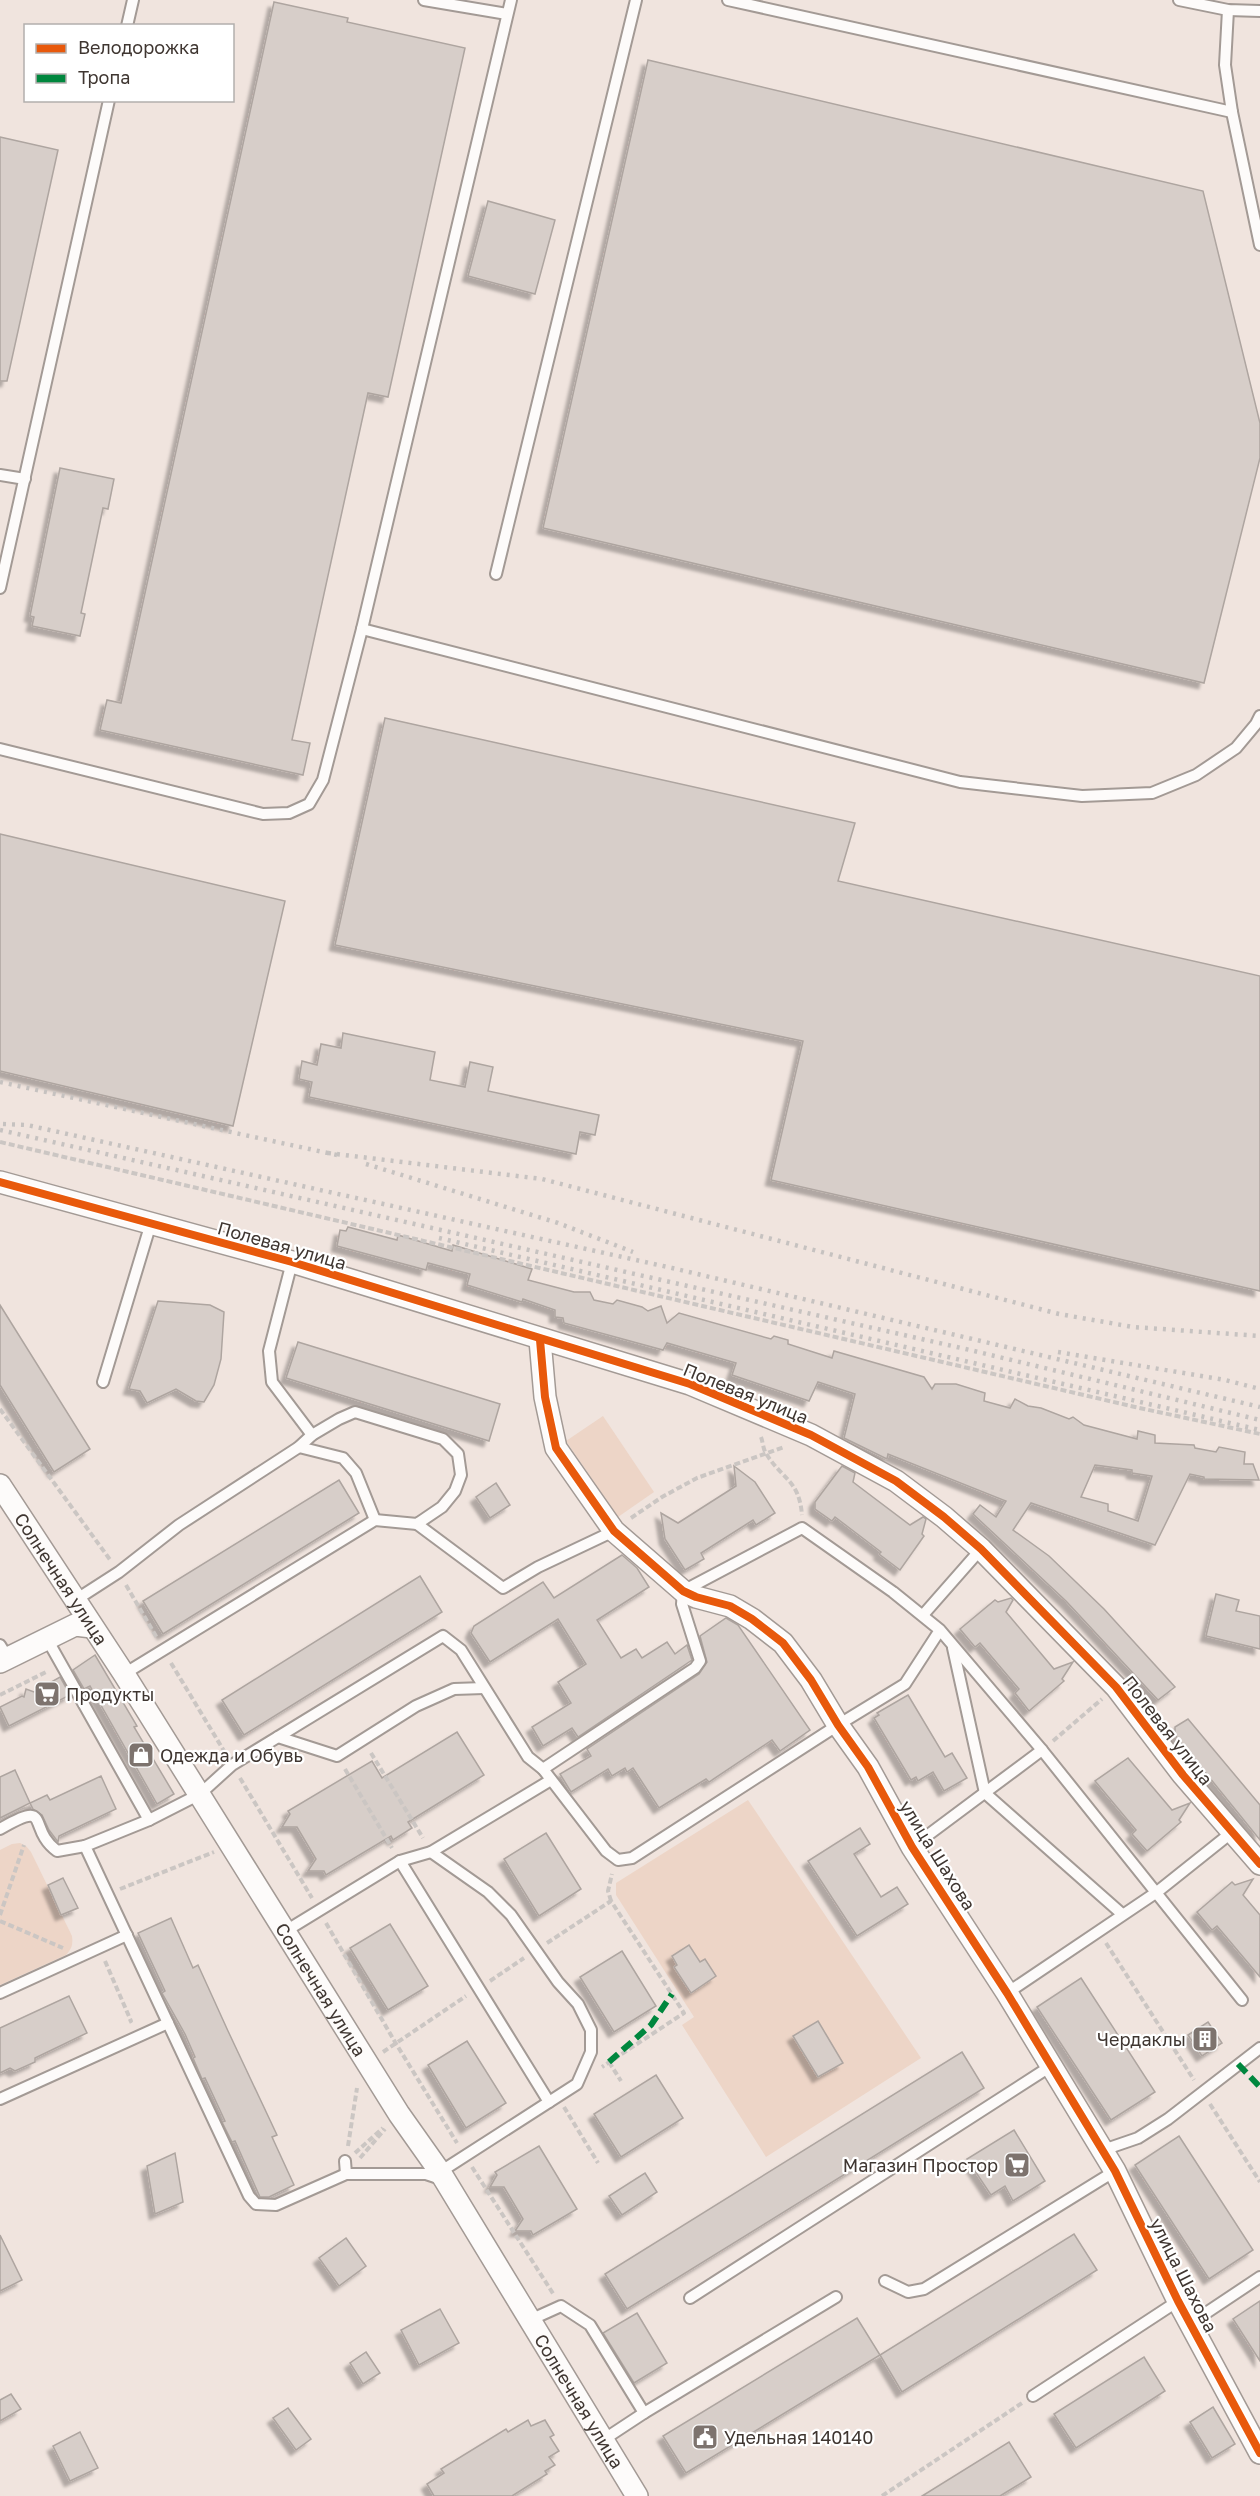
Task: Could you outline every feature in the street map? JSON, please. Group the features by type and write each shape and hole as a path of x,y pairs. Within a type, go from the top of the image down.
{"street":[{"name":"Полевая улица","path":"0,1182 292,1262 540,1340 690,1384 812,1435 896,1481 944,1516 981,1549 1116,1687 1183,1775 1260,1864"},
{"name":"улица Шахова","path":"540,1340 545,1397 556,1448 614,1531 683,1592 730,1606 783,1642 811,1680 838,1725 868,1767 912,1847 1007,1993 1115,2171 1178,2301 1260,2453"},
{"name":"Солнечная улица","path":"0,1485 124,1674 399,2114 442,2176 637,2496"},
{"path":"3,1655 47,1639 75,1625 92,1627"}],"lane":[{"path":"127,24 133,0"},
{"path":"424,0 507,14"},
{"path":"0,749 263,814 289,813 309,804 323,780 362,629 512,0"},
{"path":"496,574 636,0"},
{"path":"728,0 1232,112"},
{"path":"1179,0 1228,10 1260,11"},
{"path":"1228,10 1225,65 1232,112 1260,244"},
{"path":"0,588 109,102"},
{"path":"0,475 25,479"},
{"path":"362,629 960,782 1082,796 1152,793 1196,775 1236,748 1257,724 1260,716"},
{"path":"103,1382 151,1223"},
{"path":"292,1262 269,1351 272,1382 312,1435"},
{"path":"74,1601 119,1572 179,1525 299,1448 312,1435 355,1412 443,1439 458,1454 461,1475 455,1491 442,1507 417,1524"},
{"path":"299,1448 343,1458 356,1473 375,1520"},
{"path":"124,1674 375,1520 417,1524 503,1588 538,1567 614,1531"},
{"path":"543,1769 695,1668 700,1660 682,1604 683,1592 802,1528 940,1630 1042,1750 1242,2000"},
{"path":"922,1615 981,1549"},
{"path":"0,1828 24,1815 31,1814 49,1845 57,1851 85,1846 149,1820 200,1794 232,1765 443,1636 461,1650 528,1758 543,1769 606,1851 618,1860 632,1858 905,1684 940,1630"},
{"path":"47,1639 149,1820"},
{"path":"952,1645 985,1793 1122,1914"},
{"path":"278,1737 337,1756 416,1706 454,1689 484,1688"},
{"path":"912,1847 1042,1750"},
{"path":"284,1932 318,1909 400,1861 431,1852 551,1780"},
{"path":"1007,1993 1157,1892 1231,1833"},
{"path":"85,1846 249,2196 256,2204 276,2205 346,2174 442,2176 465,2156 577,2084 591,2052 591,2030 578,2004 558,1982 511,1915 488,1892 431,1852"},
{"path":"400,1861 479,1988 553,2099"},
{"path":"0,1993 127,1935"},
{"path":"0,2099 168,2023"},
{"path":"1102,2150 1138,2138 1168,2119 1260,2048"},
{"path":"690,2298 1051,2066"},
{"path":"345,2161 346,2174"},
{"path":"885,2281 908,2292 924,2289 1115,2171"},
{"path":"1191,2324 1260,2277"},
{"path":"603,2440 836,2297"},
{"path":"1033,2396 1178,2301"},
{"path":"530,2320 561,2306 590,2325 644,2413"}],"path":[{"path":"0,1142 1260,1434"},
{"path":"0,1409 119,1572 395,2042 561,2306"},
{"path":"752,1410 766,1454 789,1480 800,1497 802,1528"},
{"path":"614,1531 663,1497 697,1478 812,1435"},
{"path":"0,1695 62,1664"},
{"path":"1042,1750 1116,1687"},
{"path":"364,1741 431,1852"},
{"path":"337,1756 400,1861"},
{"path":"0,1915 24,1845"},
{"path":"107,1894 231,1845"},
{"path":"577,2084 684,2013 611,1901 608,1891 610,1879 618,1860"},
{"path":"345,2161 366,2061 611,1901"},
{"path":"0,1922 86,1958 100,1951 131,2021 121,2026"},
{"path":"1098,1931 1260,2182"},
{"path":"609,2062 621,2082"},
{"path":"553,2099 598,2163"},
{"path":"345,2161 399,2114"},
{"path":"882,2496 1033,2396"}],"shaded area":[{"path":"603,1416 654,1492 618,1517 566,1441"},
{"path":"748,1800 921,2058 766,2157 682,2025 694,2017 616,1895 616,1883"},
{"path":"20,1843 31,1852 72,1936 72,1944 66,1955 0,1985 0,1850"}],"building":[{"path":"274,2 348,18 347,22 465,48 388,397 368,393 292,740 310,743 303,775 100,730 107,700 121,703"},
{"path":"648,60 1203,191 1260,423 1260,458 1204,683 543,528"},
{"path":"0,137 58,150 7,381 0,381"},
{"path":"488,201 555,220 535,294 468,276"},
{"path":"60,468 114,479 108,509 103,508 81,613 85,614 80,636 32,626 34,617 30,616"},
{"path":"385,718 855,823 838,881 1260,976 1260,1291 771,1180 803,1041 335,945"},
{"path":"0,834 285,901 233,1126 0,1071"},
{"path":"343,1033 435,1052 430,1080 465,1087 470,1062 493,1067 488,1091 599,1115 595,1135 580,1132 576,1154 309,1097 312,1082 299,1079 302,1061 317,1065 321,1044 341,1048"},
{"path":"348,1227 397,1240 398,1235 452,1251 453,1245 532,1269 528,1280 574,1292 590,1292 594,1300 613,1304 617,1300 648,1311 661,1306 667,1323 679,1313 771,1339 774,1336 788,1340 788,1344 832,1358 834,1351 924,1377 932,1389 935,1384 956,1384 985,1393 984,1401 1010,1408 1015,1399 1028,1406 1041,1408 1069,1419 1073,1417 1084,1425 1137,1439 1138,1431 1155,1435 1155,1443 1194,1445 1195,1448 1216,1452 1219,1447 1245,1452 1244,1464 1253,1464 1259,1480 1204,1479 1204,1477 1190,1474 1155,1545 1031,1503 1013,1530 1049,1556 1104,1609 1175,1687 1158,1700 1066,1601 973,1514 980,1505 996,1517 1006,1501 888,1454 887,1459 844,1438 855,1394 818,1382 809,1401 732,1375 736,1363 667,1343 663,1350 564,1323 563,1318 555,1317 555,1310 523,1299 522,1302 467,1285 470,1274 428,1263 426,1270 337,1246 340,1230 346,1231","holes":["1095,1465 1132,1470 1132,1473 1152,1476 1138,1521 1108,1511 1108,1504 1081,1497"]},
{"path":"158,1301 210,1305 224,1312 221,1359 214,1385 204,1402 196,1401 176,1389 147,1403 140,1391 129,1389"},
{"path":"0,1305 90,1449 54,1472 0,1385"},
{"path":"298,1342 500,1404 489,1441 286,1378"},
{"path":"734,1466 755,1482 775,1513 756,1525 753,1520 701,1553 704,1559 685,1570 665,1539 661,1513 678,1523 736,1486"},
{"path":"842,1466 855,1473 853,1482 910,1525 923,1517 926,1519 922,1534 924,1536 900,1570 879,1554 881,1552 835,1517 832,1521 815,1509 815,1502"},
{"path":"339,1480 359,1513 163,1634 143,1601"},
{"path":"496,1483 510,1505 490,1518 476,1497"},
{"path":"622,1555 637,1568 649,1587 597,1620 621,1658 636,1649 642,1658 667,1642 675,1654 687,1645 692,1660 578,1737 572,1728 543,1746 532,1727 571,1703 558,1682 586,1664 558,1619 490,1662 471,1633 474,1626 543,1582 554,1598"},
{"path":"420,1576 442,1612 244,1735 222,1700"},
{"path":"1216,1594 1239,1600 1236,1611 1260,1616 1260,1649 1206,1636"},
{"path":"1011,1598 1013,1600 1006,1612 1054,1669 1073,1662 1062,1679 1064,1681 1029,1711 1015,1693 1019,1689 980,1643 975,1647 960,1629 995,1600 998,1602"},
{"path":"726,1618 738,1625 810,1730 780,1751 772,1740 709,1782 706,1779 659,1808 633,1768 627,1772 625,1768 612,1776 608,1769 571,1792 560,1774 591,1756 587,1749 699,1674 707,1662 700,1636"},
{"path":"95,1655 174,1794 157,1804 90,1686 84,1689 73,1670"},
{"path":"60,1677 70,1695 9,1726 0,1707 24,1697 26,1689 34,1692"},
{"path":"908,1695 945,1757 952,1753 967,1778 944,1791 933,1772 918,1781 916,1777 911,1780 874,1718 879,1715 877,1713"},
{"path":"1188,1719 1260,1805 1260,1840 1175,1735 1175,1727"},
{"path":"457,1732 484,1775 408,1822 412,1828 393,1840 391,1836 326,1875 324,1871 308,1871 316,1859 297,1827 282,1827 290,1814 288,1811 372,1761 382,1778"},
{"path":"1128,1758 1172,1810 1190,1803 1179,1820 1181,1822 1147,1851 1132,1834 1136,1830 1095,1781"},
{"path":"15,1770 30,1803 0,1818 0,1777"},
{"path":"101,1776 116,1809 59,1836 58,1842 42,1815 33,1809 30,1803 47,1795 50,1800"},
{"path":"860,1828 870,1844 854,1854 881,1897 897,1887 908,1904 857,1936 808,1861"},
{"path":"546,1833 581,1889 539,1916 504,1859"},
{"path":"63,1878 78,1908 61,1915 48,1885"},
{"path":"1253,1879 1243,1895 1260,1915 1260,1977 1217,1926 1212,1930 1197,1912 1232,1882 1235,1885"},
{"path":"171,1918 193,1968 198,1965 277,2135 272,2137 294,2185 269,2197 260,2197 235,2141 232,2142 222,2122 225,2121 205,2078 202,2079 185,2034 162,1993 165,1991 138,1933"},
{"path":"390,1924 428,1986 388,2010 350,1948"},
{"path":"689,1945 700,1962 705,1959 716,1976 691,1993 674,1967 677,1965 672,1956"},
{"path":"622,1951 656,2006 614,2032 580,1977"},
{"path":"1081,1978 1155,2092 1111,2120 1037,2007"},
{"path":"69,1996 87,2033 35,2058 35,2062 15,2071 10,2068 0,2073 0,2028"},
{"path":"818,2021 843,2063 818,2077 793,2036"},
{"name":"Чердаклы","path":"1208,2022 1222,2043 1202,2056 1188,2035"},
{"path":"467,2041 506,2103 466,2128 428,2065"},
{"path":"962,2052 984,2088 627,2309 605,2274"},
{"path":"656,2075 683,2118 621,2157 594,2114"},
{"path":"1014,2130 1045,2181 1013,2201 1005,2186 991,2195 967,2159"},
{"path":"1179,2136 1253,2250 1209,2279 1135,2165"},
{"path":"539,2146 577,2209 533,2235 531,2231 515,2231 523,2219 504,2187 490,2187 497,2175 495,2172"},
{"path":"175,2153 183,2202 155,2214 147,2166"},
{"path":"645,2173 657,2192 622,2215 609,2196"},
{"path":"1074,2234 1097,2270 902,2392 880,2355"},
{"path":"0,2235 22,2280 0,2291"},
{"path":"346,2238 366,2266 339,2286 319,2258"},
{"path":"1260,2301 1260,2361 1233,2319"},
{"path":"440,2309 459,2343 419,2365 401,2330"},
{"path":"637,2313 667,2363 634,2383 603,2333"},
{"path":"857,2318 880,2355 686,2473 663,2436"},
{"path":"366,2352 380,2373 363,2384 350,2363"},
{"path":"1144,2357 1165,2391 1076,2448 1054,2414"},
{"path":"11,2394 21,2409 0,2421 0,2400"},
{"path":"1213,2407 1235,2444 1212,2458 1190,2422"},
{"path":"288,2408 311,2439 296,2450 273,2418"},
{"path":"528,2420 531,2426 545,2420 554,2435 550,2437 559,2451 549,2457 555,2465 545,2471 547,2474 512,2496 434,2496 427,2484 444,2473 441,2469 506,2429 508,2432"},
{"path":"80,2432 98,2468 70,2481 53,2446"},
{"path":"1009,2442 1031,2477 1000,2496 922,2496"}],"railway":[{"path":"0,1082 337,1155"},
{"path":"3,1124 27,1125 672,1268 1260,1407"},
{"path":"0,1130 970,1350 1260,1420"},
{"path":"328,1153 542,1179 1059,1314 1133,1327 1260,1336"},
{"path":"366,1164 558,1223 633,1252"},
{"path":"439,1238 1260,1430"},
{"path":"1058,1352 1225,1380 1260,1389"}],"marked path":[{"path":"609,2062 651,2025 672,1994"},
{"path":"1238,2064 1260,2087"}],"cycle path":[{"path":"0,1182 292,1262 690,1384 811,1435 896,1481 944,1517 981,1549 1116,1687 1183,1775 1260,1864"},
{"path":"540,1340 545,1397 556,1448 614,1531 683,1591 730,1606 752,1619 783,1643 811,1680 838,1725 868,1767 912,1847 1007,1993 1115,2171 1178,2301 1260,2453"}],"place":[{"name":"Продукты","path":"47,1694"},
{"name":"Одежда и Обувь","path":"141,1755"},
{"name":"Чердаклы","path":"1205,2039"},
{"name":"Магазин Простор","path":"1017,2165"},
{"name":"Удельная 140140","path":"705,2437"}]}
